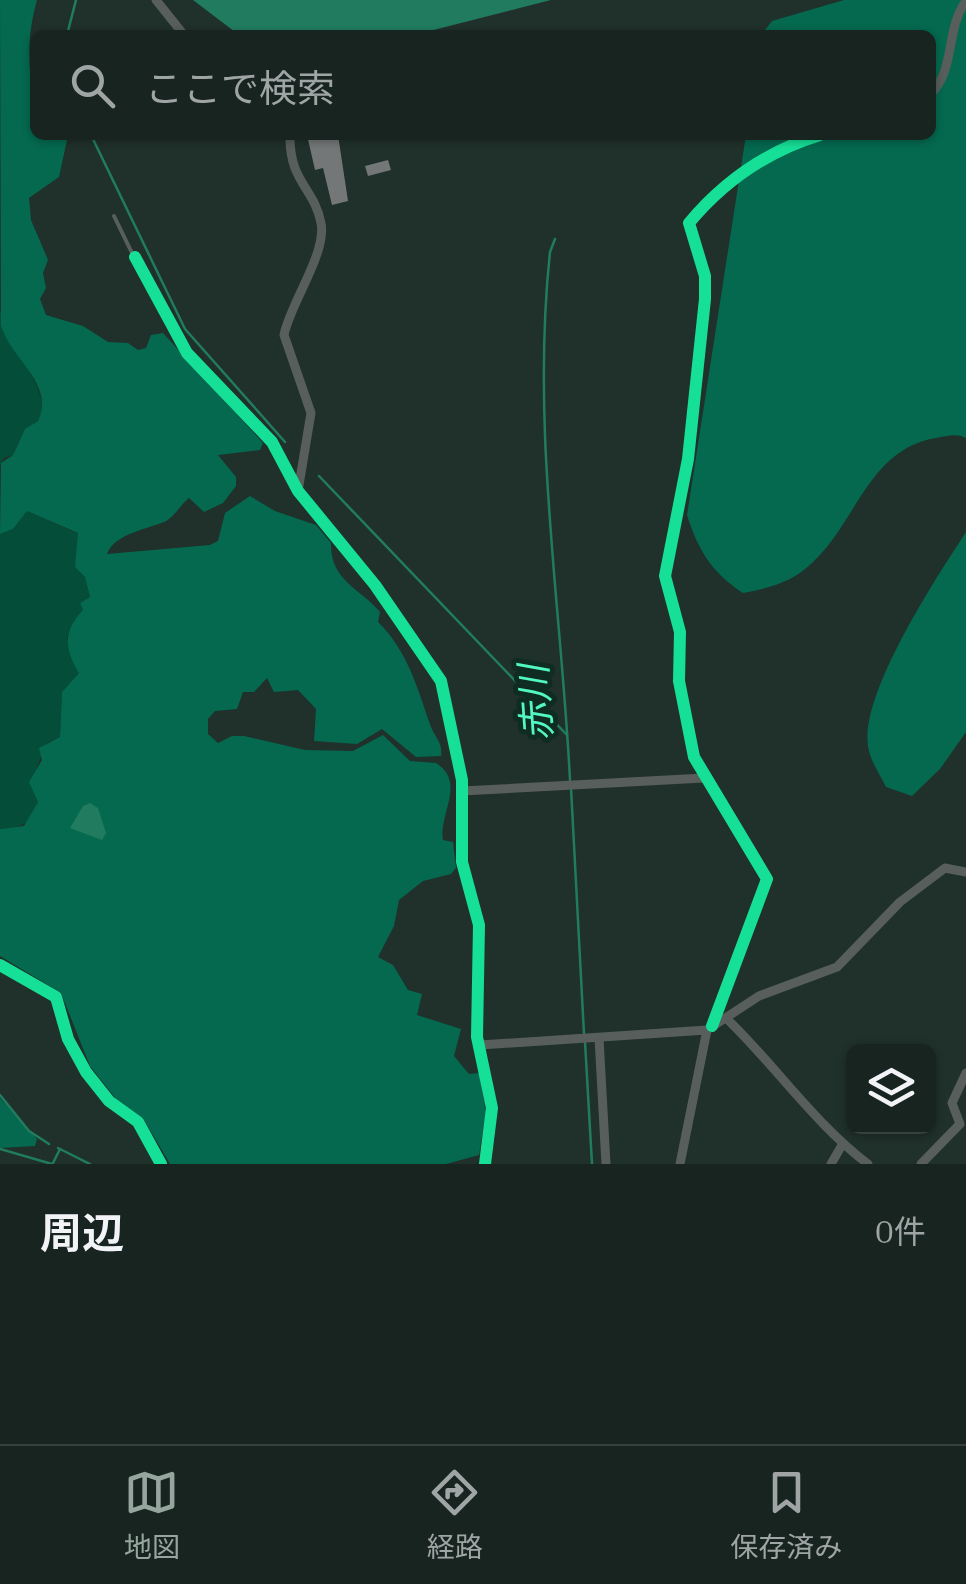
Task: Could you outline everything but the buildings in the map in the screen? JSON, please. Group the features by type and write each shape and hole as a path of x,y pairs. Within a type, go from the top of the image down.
{"street":[{"path":"156,0 180,30"},
{"path":"936,86 946,70 956,16 966,1"},
{"path":"290,140 291,166 322,226 320,241 284,335 311,412 298,492"},
{"path":"680,1164 709,1028 768,879 704,778 685,721 680,632 665,576 688,459 705,299 706,276 689,223 723,186 755,163 808,140"},
{"path":"135,257 187,353 272,442 298,492 437,671 462,790 462,862 480,925 480,1045 492,1108 485,1164"},
{"path":"462,790 704,778"},
{"path":"480,1045 709,1028 758,996 831,970 854,953 900,902 945,868 966,872"},
{"path":"0,965 56,998 64,1009 68,1038 86,1072 109,1101 138,1122 162,1164"},
{"path":"726,1018 786,1078 842,1145 868,1164"},
{"path":"595,1038 606,1164"},
{"path":"922,1164 960,1124 952,1102 966,1072"},
{"path":"831,1164 842,1145"}],"lane":[{"path":"114,216 135,257"}],"shaded area":[{"path":"0,0 37,0 30,30 30,140 67,140 59,177 29,198 31,220 48,260 43,273 46,288 40,299 46,315 83,326 108,342 128,343 138,350 146,348 151,335 163,333 263,443 260,450 218,455 236,477 236,486 223,503 204,512 189,498 168,520 124,537 107,554 210,545 218,541 225,513 250,496 275,511 316,525 331,543 335,566 341,575 380,612 378,622 397,645 411,672 440,744 441,756 416,757 382,729 357,744 314,741 316,709 298,690 274,692 267,678 254,692 243,692 237,709 215,711 208,719 208,734 218,743 232,736 244,736 305,750 353,751 383,735 410,761 436,763 445,771 451,789 443,840 453,842 456,868 451,874 423,881 399,900 394,926 378,957 393,965 408,990 422,994 417,1015 461,1029 454,1056 469,1074 479,1073 486,1112 479,1155 446,1164 170,1164 144,1120 120,1104 90,1066 61,993 0,956 0,829 24,826 38,802 29,782 42,760 39,748 60,737 62,692 79,673 71,657 69,634 83,610 80,603 90,597 85,577 75,567 78,533 27,511 13,529 0,534 1,463 13,455 25,429 38,421 42,408 37,383 1,325"},
{"path":"193,0 551,0 434,30 232,30"},
{"path":"844,0 966,0 966,438 936,438 895,456 879,471 813,562 781,583 743,593 708,560 687,515 745,140 936,140 936,30 765,30 772,21"},
{"path":"0,309 35,381 42,408 40,418 25,432 13,455 4,458 0,465"},
{"path":"27,511 79,534 75,567 85,577 90,597 80,603 84,609 67,637 79,673 62,692 60,737 45,744 35,773 33,786 38,802 24,824 0,829 0,534 13,529"},
{"path":"966,532 966,732 940,769 912,796 886,787 870,756 868,729 874,701 902,638"},
{"path":"90,803 98,808 106,833 102,840 70,828 83,806"},
{"path":"0,1098 37,1139 35,1146 0,1148"}],"waterway":[{"path":"68,30 76,0"},
{"path":"93,140 185,329 285,442"},
{"name":"赤川","path":"555,239 550,252 544,384 570,780"},
{"path":"319,476 567,735"},
{"name":"赤川","path":"571,788 584,1034"},
{"name":"赤川","path":"585,1042 592,1164"},
{"path":"0,1095 29,1131 49,1144"},
{"path":"58,1148 90,1164"},
{"path":"0,1149 52,1164"},
{"path":"53,1163 60,1149"}],"traffic: fast":[{"path":"712,1026 767,879 694,757 679,681 680,632 665,576 688,459 705,299 705,276 689,223 717,193 748,169 806,140"},
{"path":"135,257 187,353 272,442 298,491 375,585 441,681 462,780 462,862 479,925 477,1037 492,1108 485,1164"},
{"path":"0,965 56,997 68,1039 86,1072 109,1101 138,1122 161,1164"}]}
